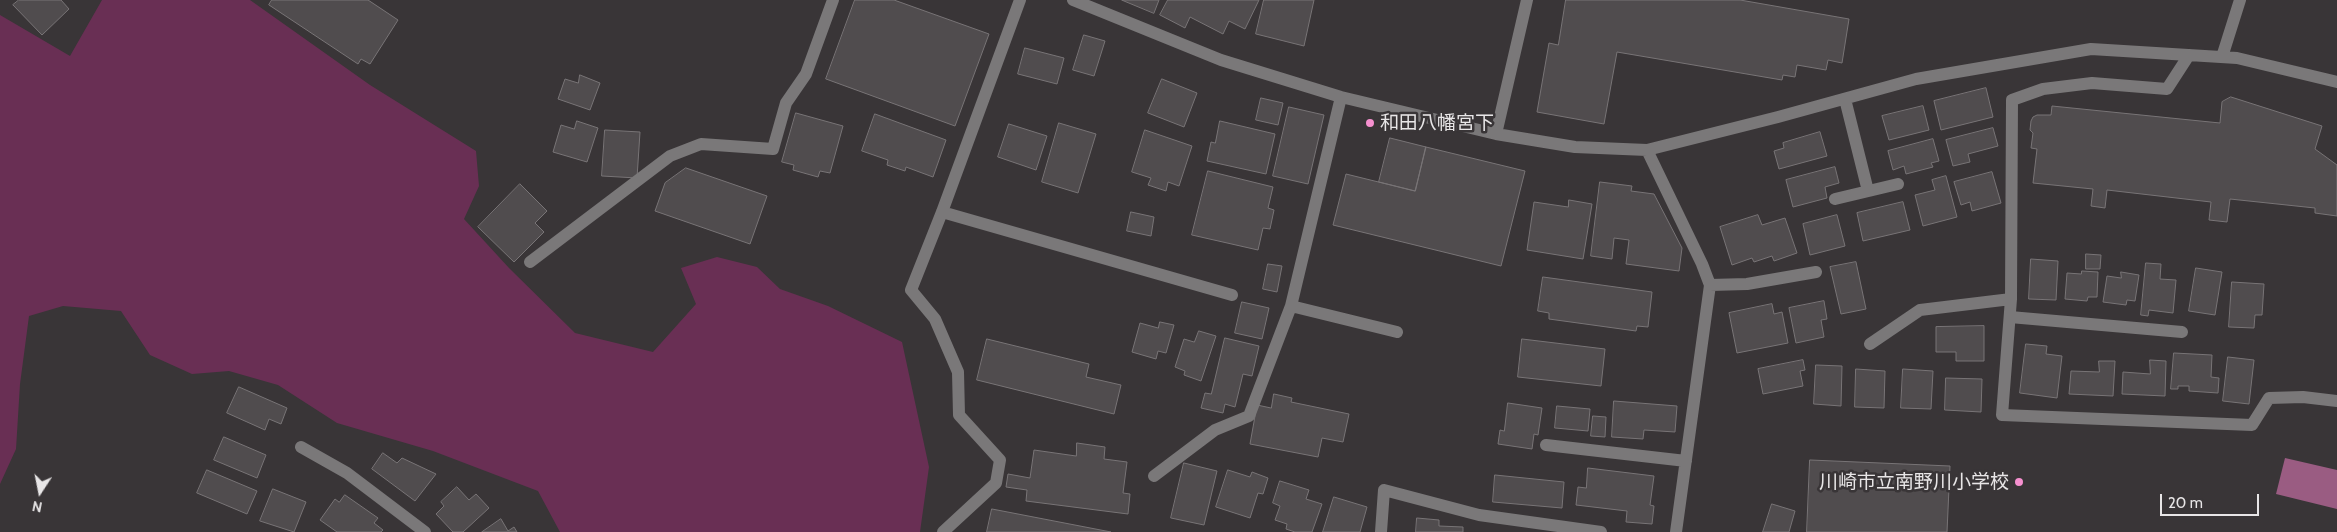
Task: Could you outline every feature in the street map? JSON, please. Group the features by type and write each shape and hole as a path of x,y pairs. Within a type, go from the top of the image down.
{"street":[{"path":"530,262 670,156 701,144 773,149 786,103 806,74 833,0"},
{"path":"944,532 996,483 1000,460 959,415 958,372 935,319 911,290 942,212 1020,0"},
{"path":"1073,0 1221,60 1341,96 1496,134 1575,147 1647,150 1916,79 2090,49 2237,58 2337,82"},
{"path":"1496,134 1527,0"},
{"path":"2222,57 2240,0"},
{"path":"2189,55 2167,89 2092,83 2043,89 2012,100 2011,299 2002,415 2252,425 2269,398 2303,397 2337,401"},
{"path":"1154,476 1215,430 1249,416 1291,306 1341,96"},
{"path":"1845,99 1868,191"},
{"path":"1647,150 1702,264 1710,285 1676,532"},
{"path":"1835,199 1898,184"},
{"path":"942,212 1232,295"},
{"path":"1710,285 1747,284 1816,272"},
{"path":"1870,344 1920,310 2011,299"},
{"path":"1291,306 1397,332"},
{"path":"2010,317 2182,332"},
{"path":"1546,445 1686,461"},
{"path":"300,447 347,473 425,532"},
{"path":"1381,532 1384,490 1478,515 1601,532"}],"shaded area":[{"path":"102,0 250,0 370,85 476,151 479,186 464,219 509,268 575,333 653,352 696,304 681,268 717,257 757,267 780,289 828,306 902,342 929,467 920,532 560,532 538,491 433,451 337,423 278,385 229,371 192,374 150,355 121,311 63,306 29,316 20,384 16,449 0,484 0,15 70,56"},
{"path":"2285,458 2337,470 2337,509 2276,494"}],"building":[{"path":"19,0 61,0 69,9 42,35 13,5"},
{"path":"272,0 368,0 398,20 370,64 361,59 358,64 269,5"},
{"path":"855,0 894,0 989,34 955,126 826,79"},
{"path":"1122,0 1159,0 1154,13"},
{"path":"1168,0 1259,0 1245,29 1229,21 1223,34 1190,17 1185,28 1160,15"},
{"path":"1264,0 1314,0 1304,46 1256,34"},
{"path":"1566,0 1740,0 1849,19 1842,63 1828,60 1826,70 1797,65 1795,77 1783,75 1782,80 1617,52 1604,124 1537,112 1549,43 1558,45"},
{"path":"1084,35 1105,41 1094,76 1073,70"},
{"path":"1025,48 1064,58 1057,84 1018,74"},
{"path":"580,75 600,83 590,110 558,99 565,79 578,83"},
{"path":"1162,79 1197,93 1184,127 1148,113"},
{"path":"1986,88 1993,117 1941,130 1934,101"},
{"path":"2231,97 2322,126 2315,149 2337,165 2337,216 2315,213 2315,208 2230,199 2227,222 2209,220 2211,202 2107,190 2105,208 2091,206 2093,189 2033,183 2037,149 2031,148 2033,133 2030,130 2031,121 2037,115 2051,115 2052,106 2220,123 2222,102"},
{"path":"1261,98 1283,103 1278,125 1256,120"},
{"path":"1923,106 1929,130 1889,140 1882,116"},
{"path":"1289,107 1324,115 1308,184 1273,176"},
{"path":"796,113 843,126 830,173 820,171 818,177 793,170 794,165 782,162"},
{"path":"875,114 946,140 933,177 906,167 905,171 887,165 888,160 862,151"},
{"path":"577,121 598,128 587,162 553,152 561,125 574,129"},
{"path":"1220,121 1275,134 1266,174 1207,161 1211,142 1215,143"},
{"path":"1059,123 1096,134 1078,193 1042,182"},
{"path":"1009,124 1047,136 1036,170 998,157"},
{"path":"1993,128 1998,146 1968,154 1970,162 1953,166 1946,140"},
{"path":"605,130 640,132 637,178 602,176"},
{"path":"1145,130 1192,146 1179,186 1168,182 1166,191 1148,185 1151,178 1132,172"},
{"path":"1820,132 1827,156 1779,169 1774,151 1784,148 1783,143"},
{"path":"1390,138 1426,147 1415,191 1379,182"},
{"path":"1933,139 1939,161 1931,163 1933,167 1906,174 1904,166 1893,170 1888,151"},
{"path":"1426,147 1525,171 1501,266 1333,225 1346,174 1415,191"},
{"path":"1835,167 1839,183 1825,187 1827,198 1793,207 1786,180"},
{"path":"686,168 767,196 750,244 655,211 665,183"},
{"path":"1208,171 1273,187 1268,208 1274,210 1270,229 1263,228 1258,250 1192,235"},
{"path":"1992,172 2001,203 1972,211 1970,202 1961,205 1954,182"},
{"path":"1946,176 1957,217 1923,226 1915,195 1935,190 1932,180"},
{"path":"1600,182 1632,186 1631,191 1654,194 1682,248 1679,271 1626,264 1629,240 1614,238 1612,259 1591,256"},
{"path":"520,184 547,211 535,223 544,232 514,262 478,227"},
{"path":"1569,200 1592,204 1583,259 1527,250 1534,202 1568,207"},
{"path":"1903,202 1910,230 1863,241 1857,213"},
{"path":"1131,212 1154,217 1151,236 1127,231"},
{"path":"1758,215 1762,225 1785,218 1797,253 1774,261 1772,256 1754,262 1752,258 1732,265 1720,227"},
{"path":"1837,215 1845,246 1810,255 1803,224"},
{"path":"2086,254 2101,255 2100,269 2086,269"},
{"path":"2031,259 2058,261 2056,300 2029,299"},
{"path":"1856,262 1866,309 1841,314 1830,267"},
{"path":"2146,263 2161,264 2160,279 2176,280 2173,313 2149,310 2148,316 2141,315"},
{"path":"1268,264 1282,266 1277,292 1263,289"},
{"path":"2196,268 2222,272 2215,315 2189,311"},
{"path":"2082,271 2098,272 2097,297 2088,297 2087,301 2065,299 2067,273 2081,274"},
{"path":"2121,272 2139,275 2135,301 2127,300 2126,305 2103,302 2107,276 2121,278"},
{"path":"1543,277 1652,292 1648,327 1637,326 1636,331 1549,319 1549,313 1538,311"},
{"path":"2232,282 2264,284 2262,315 2255,315 2254,328 2229,327"},
{"path":"1824,301 1827,319 1821,320 1824,337 1796,343 1789,308"},
{"path":"1242,302 1269,308 1262,339 1235,333"},
{"path":"1772,304 1774,314 1782,312 1788,343 1737,353 1729,313"},
{"path":"1160,322 1174,325 1166,353 1158,351 1156,359 1132,352 1140,323 1158,328"},
{"path":"1984,326 1984,361 1956,361 1956,352 1936,352 1936,327"},
{"path":"1199,331 1216,336 1201,381 1184,375 1185,371 1175,367 1184,339 1194,342"},
{"path":"1225,338 1259,346 1252,376 1243,374 1235,407 1225,404 1223,413 1201,408 1205,393 1211,394"},
{"path":"987,339 1089,364 1086,377 1121,385 1114,414 977,380"},
{"path":"1522,339 1605,349 1601,386 1518,377"},
{"path":"2026,344 2047,346 2046,354 2062,356 2057,398 2020,393"},
{"path":"2174,353 2212,355 2211,377 2219,378 2218,393 2189,391 2189,386 2178,386 2178,389 2171,389"},
{"path":"2228,357 2254,360 2249,404 2223,401"},
{"path":"1803,360 1805,370 1800,371 1803,386 1763,394 1758,369"},
{"path":"2150,360 2166,361 2165,396 2122,394 2123,372 2150,374"},
{"path":"2099,361 2115,361 2113,396 2069,394 2071,371 2099,372"},
{"path":"1816,365 1842,366 1841,406 1814,404"},
{"path":"1856,369 1885,371 1884,408 1855,407"},
{"path":"1903,369 1933,371 1931,409 1901,408"},
{"path":"1946,378 1982,379 1981,412 1945,410"},
{"path":"239,387 287,408 281,424 269,419 265,430 227,413"},
{"path":"1274,394 1292,398 1291,402 1349,414 1343,442 1322,438 1318,457 1250,444 1257,405 1271,408"},
{"path":"1614,401 1677,406 1675,432 1644,430 1643,439 1612,437"},
{"path":"1508,403 1542,408 1538,435 1534,434 1532,449 1498,444 1500,430 1504,431"},
{"path":"1557,406 1590,409 1588,431 1555,428"},
{"path":"1593,416 1606,417 1605,437 1591,436"},
{"path":"224,437 266,455 257,478 214,460"},
{"path":"1077,443 1105,447 1104,459 1127,462 1123,493 1130,494 1128,514 1026,501 1027,490 1006,487 1008,474 1030,478 1034,450 1076,456"},
{"path":"383,453 397,463 402,458 436,474 415,501 372,469"},
{"path":"1810,460 1950,466 1947,532 1807,532"},
{"path":"1184,463 1217,471 1204,525 1171,518"},
{"path":"1588,468 1654,476 1650,505 1654,506 1652,524 1626,522 1627,511 1576,505 1578,487 1586,488"},
{"path":"207,470 257,491 247,514 197,493"},
{"path":"1228,470 1250,477 1252,472 1268,478 1263,494 1258,493 1250,518 1216,507"},
{"path":"1495,475 1564,482 1562,508 1493,502"},
{"path":"1280,481 1309,490 1306,499 1322,504 1312,532 1295,532 1286,529 1287,524 1275,520 1280,506 1273,503"},
{"path":"457,487 469,500 476,494 489,508 463,532 453,532 436,514 444,506 441,502"},
{"path":"273,489 306,502 294,532 260,521"},
{"path":"345,495 378,518 374,523 383,530 381,532 337,532 320,520 335,499 339,502"},
{"path":"1334,497 1367,507 1360,532 1323,532"},
{"path":"1772,504 1795,511 1789,532 1763,532"},
{"path":"992,509 1111,532 987,532"},
{"path":"1417,518 1439,520 1439,526 1463,527 1463,532 1416,532"},
{"path":"501,519 508,531 514,527 517,532 482,532"}],"place":[{"name":"和田八幡宮下","path":"1370,123"},
{"name":"川崎市立南野川小学校","path":"2019,482"}]}
